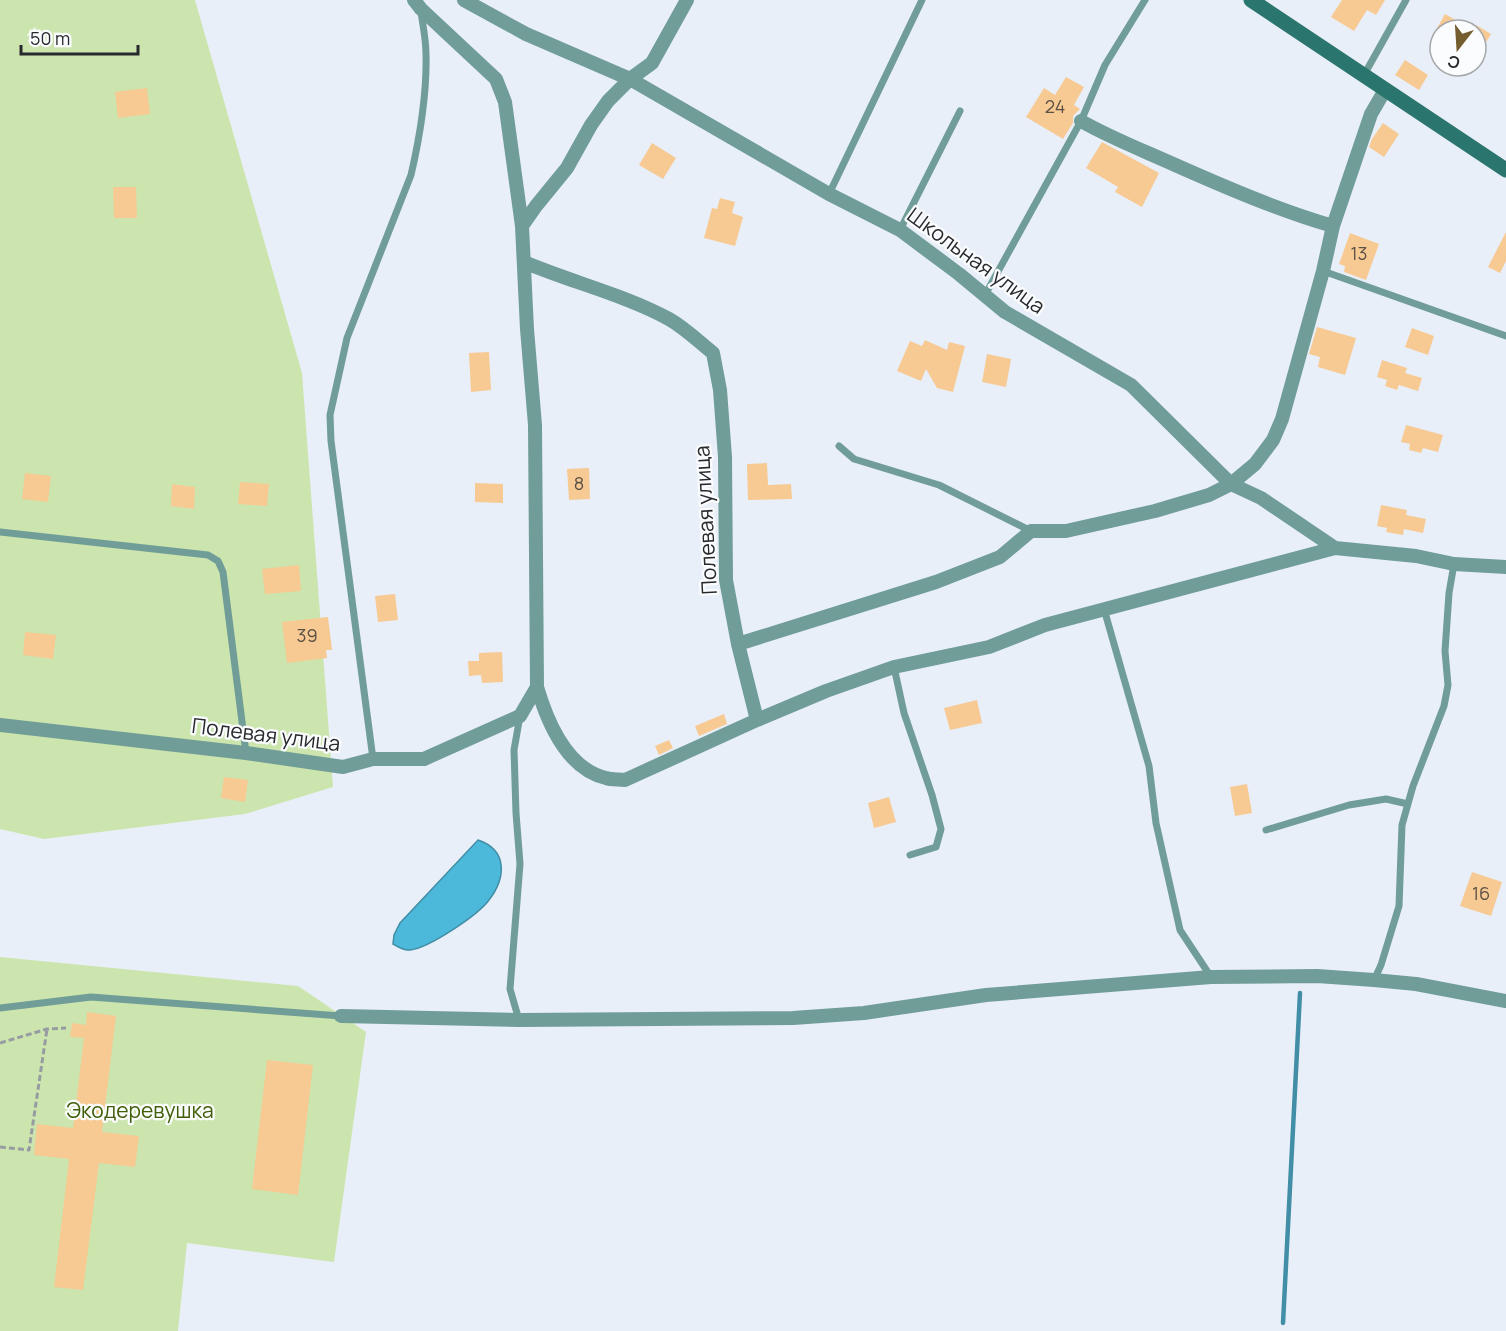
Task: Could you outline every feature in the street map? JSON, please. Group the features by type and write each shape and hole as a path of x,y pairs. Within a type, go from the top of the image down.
{"street":[{"name":"Школьная улица","path":"464,0 526,34 630,79 830,194 900,230 1005,312 1131,385 1232,484 1261,498 1335,548"},
{"path":"522,226 567,168 591,125 608,101 630,79 652,63 687,0"},
{"path":"1258,2 1506,171"},
{"path":"418,5 496,80 504,102 522,226 527,329 536,425 537,687 544,712 562,746 584,767 605,778 625,780 826,691 894,667 989,647 1045,625 1335,548 1416,556 1454,564 1506,567"},
{"path":"738,644 947,578 1000,557 1031,531 1066,531 1155,511 1209,495 1232,484 1256,464 1273,440 1282,419 1323,271 1333,226 1371,114 1385,90"},
{"path":"1081,121 1110,138 1230,189 1300,217 1333,226"},
{"name":"Полевая улица","path":"524,262 562,278 609,293 671,320 713,353 720,390 725,457 726,580 738,644 757,720"},
{"path":"520,716 537,687"},
{"name":"Полевая улица","path":"0,725 246,753 343,767 373,759 424,759 520,716"},
{"path":"341,1016 519,1020 793,1018 864,1013 986,995 1211,977 1317,976 1374,980 1416,984 1506,1001"}],"lane":[{"path":"830,194 922,0"},
{"path":"984,296 1081,121 1105,65 1146,0"},
{"path":"1364,75 1407,0"},
{"path":"373,759 331,441 330,415 347,338 411,175 416,153 425,85 426,52 418,5"},
{"path":"900,230 960,111"},
{"path":"1323,271 1506,336"},
{"path":"839,446 854,459 939,485 1031,531"},
{"path":"0,532 208,555 218,561 223,572 246,753"},
{"path":"1374,980 1381,965 1398,906 1402,825 1444,706 1448,685 1445,651 1448,605 1454,564"},
{"path":"1104,609 1149,766 1156,823 1180,930 1211,977"},
{"path":"894,667 904,712 941,829 936,847 910,855"},
{"path":"519,1020 510,988 520,864 514,750 520,716"},
{"path":"1266,830 1349,805 1386,799 1408,804"},
{"path":"0,1008 91,997 341,1016"}],"path":[{"path":"0,1043 47,1029 66,1028"},
{"path":"0,1147 29,1150 47,1029"}],"green space":[{"path":"0,0 195,0 302,373 333,787 245,814 44,839 0,829"},
{"name":"Экодеревушка","path":"0,957 298,986 366,1032 334,1262 187,1243 178,1331 0,1331"}],"water":[{"path":"478,840 495,850 501,866 499,883 489,900 464,922 429,943 408,950 393,944 394,935 400,923"}],"building":[{"path":"1342,0 1385,0 1376,15 1367,10 1354,31 1331,17"},
{"path":"1405,60 1428,75 1419,90 1395,75"},
{"path":"1066,77 1084,87 1074,105 1080,109 1073,116 1073,123 1063,139 1026,117 1044,88 1055,95"},
{"path":"147,88 150,114 118,118 115,92"},
{"path":"1383,123 1399,134 1384,157 1369,147"},
{"path":"1102,142 1159,173 1142,207 1115,192 1118,187 1086,168"},
{"path":"652,143 676,158 663,179 639,165"},
{"path":"113,187 136,187 137,218 114,218"},
{"path":"720,198 735,202 732,213 743,217 735,246 704,238 712,208 717,209"},
{"path":"1506,232 1506,261 1500,273 1488,267"},
{"path":"1350,233 1379,244 1366,280 1344,272 1345,266 1339,264"},
{"path":"1317,327 1356,338 1345,375 1318,367 1320,357 1309,354"},
{"path":"1412,328 1434,336 1428,355 1405,347"},
{"path":"925,340 947,350 949,342 965,346 953,392 937,388 926,369 921,381 897,371 910,341 922,346"},
{"path":"489,352 491,390 471,392 469,353"},
{"path":"987,354 1011,359 1006,387 982,382"},
{"path":"1382,360 1407,368 1405,373 1422,378 1418,391 1399,385 1397,390 1385,386 1387,380 1377,377"},
{"path":"1406,425 1443,435 1438,452 1423,448 1421,453 1409,450 1410,444 1401,442"},
{"path":"767,463 768,485 791,484 792,499 748,500 747,464"},
{"path":"589,468 590,499 569,500 567,469"},
{"path":"25,473 51,476 48,502 22,499"},
{"path":"240,482 269,484 267,506 238,504"},
{"path":"475,483 503,484 503,503 475,502"},
{"path":"172,484 195,487 194,509 171,506"},
{"path":"1381,505 1407,510 1406,515 1426,519 1423,533 1404,529 1403,535 1386,532 1387,528 1377,526"},
{"path":"299,565 301,591 265,594 262,569"},
{"path":"395,594 398,620 378,622 375,596"},
{"path":"328,617 332,650 326,650 327,658 287,663 282,622"},
{"path":"25,632 56,635 53,659 23,655"},
{"path":"502,652 503,682 482,683 481,675 469,676 468,661 479,661 479,653"},
{"path":"977,700 982,723 950,730 944,708"},
{"path":"724,714 727,724 699,736 695,726"},
{"path":"669,740 673,748 659,755 655,746"},
{"path":"224,777 248,780 245,802 221,798"},
{"path":"1247,784 1252,813 1235,816 1230,787"},
{"path":"889,797 896,822 874,828 868,803"},
{"path":"1472,872 1502,882 1491,916 1460,906"},
{"path":"87,1012 116,1016 102,1132 139,1136 135,1167 99,1163 83,1290 54,1287 69,1159 34,1155 37,1124 73,1128 84,1038 70,1037 72,1023 86,1025"},
{"path":"267,1060 313,1065 298,1195 252,1189"}],"waterway":[{"path":"1283,1323 1300,993"}]}
